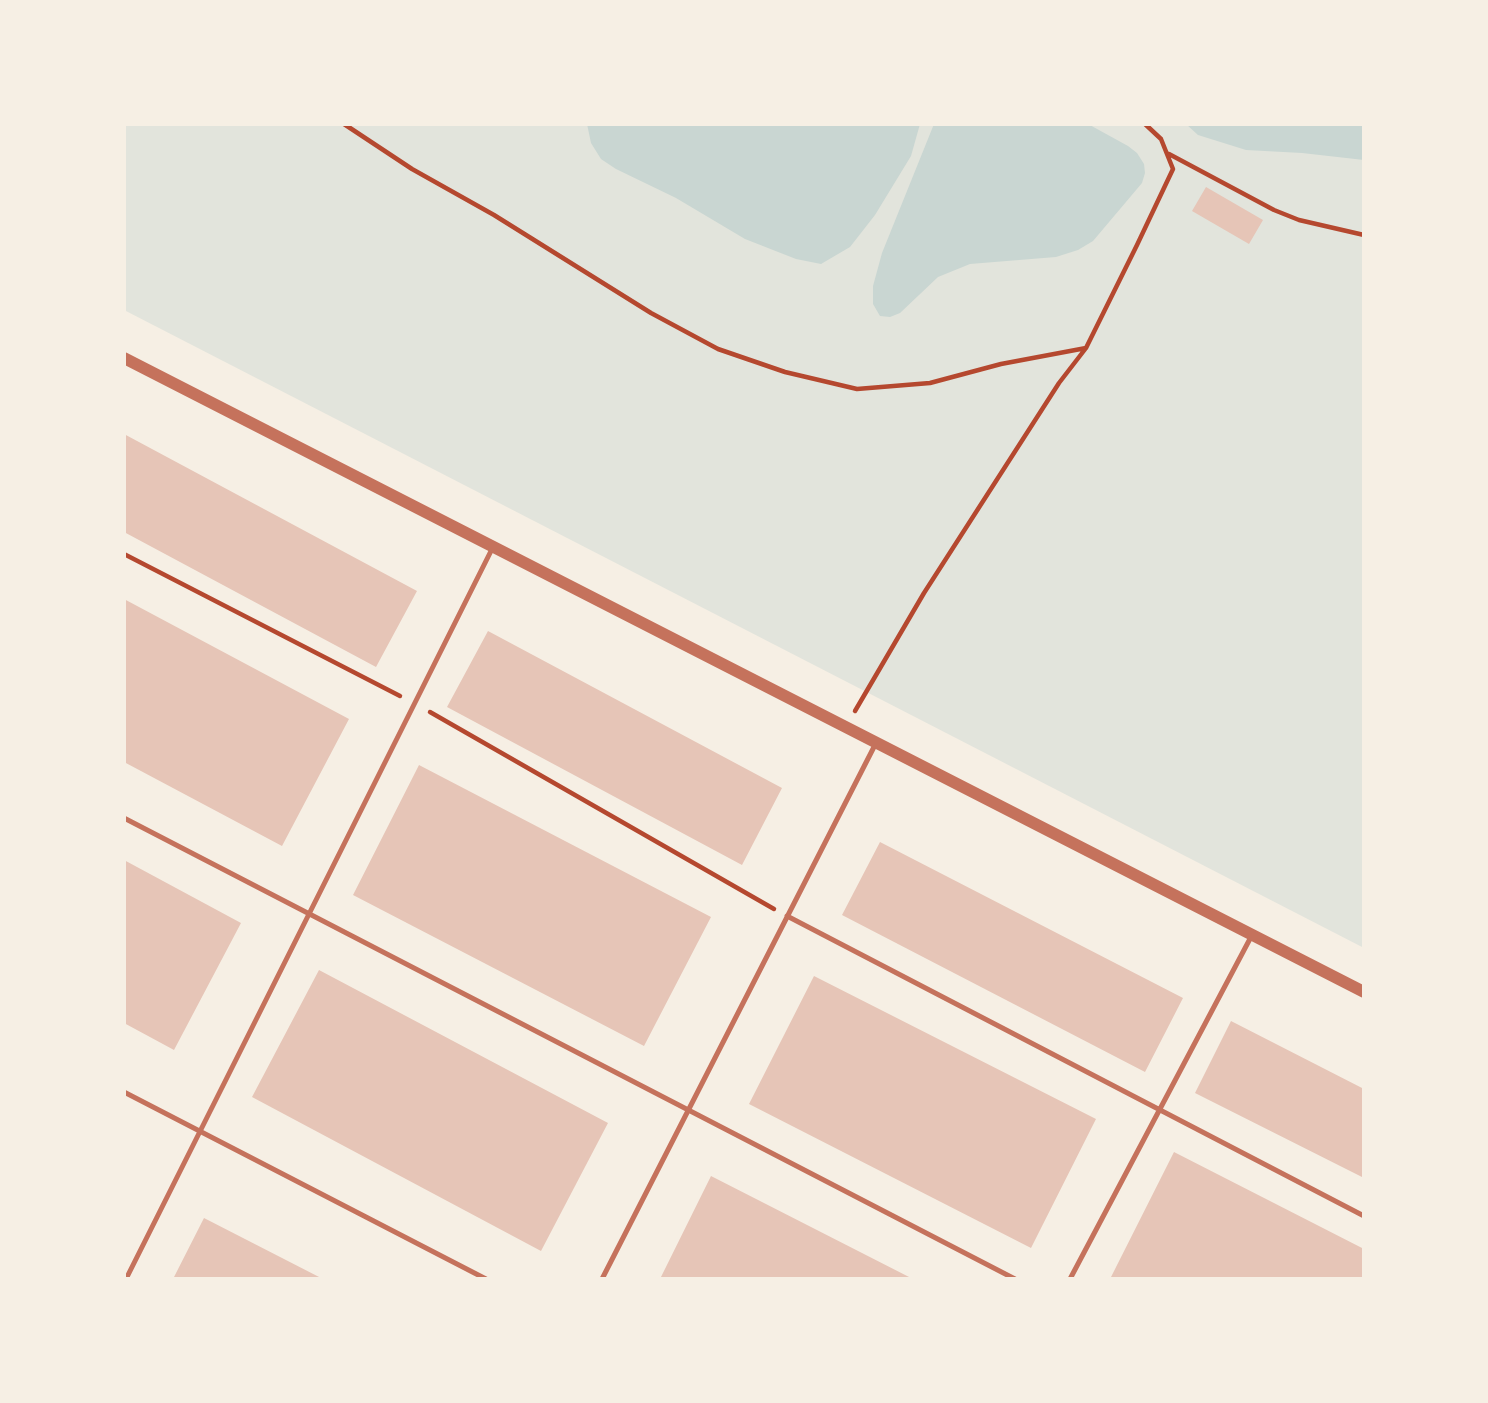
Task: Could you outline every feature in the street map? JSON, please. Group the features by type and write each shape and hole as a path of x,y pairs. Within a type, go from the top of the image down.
{"street":[{"path":"125,359 1364,992"}],"lane":[{"path":"125,1279 493,547"},
{"path":"602,1279 876,743"},
{"path":"124,818 1016,1279"},
{"path":"787,916 1364,1216"},
{"path":"1070,1279 1252,935"},
{"path":"124,1092 486,1279"}],"path":[{"path":"344,124 412,169 494,215 652,313 718,349 785,372 857,389 930,383 1002,364 1086,348"},
{"path":"845,727 924,593 1059,383 1086,348 1173,169 1161,139 1144,124"},
{"path":"1167,153 1273,210 1299,220 1364,235"},
{"path":"124,554 414,703 787,916"}],"shaded area":[{"path":"124,124 1364,124 1364,948 124,310"},
{"path":"587,124 920,124 911,156 875,215 850,247 821,264 796,259 745,239 676,198 616,169 601,159 591,143"},
{"path":"934,124 1088,124 1137,153 1144,164 1145,173 1142,183 1093,241 1078,250 1056,257 970,264 938,277 900,313 890,317 880,316 873,304 873,286 882,253"},
{"path":"1186,124 1364,124 1364,160 1246,150 1198,135"}],"building":[{"path":"1206,187 1263,220 1249,244 1192,211"},
{"path":"124,434 417,591 376,667 124,532"},
{"path":"124,599 349,719 282,846 124,762"},
{"path":"488,631 782,788 742,865 447,707"},
{"path":"419,765 711,917 644,1046 353,895"},
{"path":"880,842 1183,998 1145,1072 842,915"},
{"path":"124,860 241,923 174,1050 124,1023"},
{"path":"319,970 608,1123 541,1251 252,1097"},
{"path":"814,976 1096,1119 1031,1248 749,1104"},
{"path":"1231,1021 1364,1089 1364,1178 1195,1093"},
{"path":"1174,1152 1364,1249 1364,1279 1110,1279"},
{"path":"711,1176 913,1279 660,1279"},
{"path":"204,1218 323,1279 173,1279"}]}
